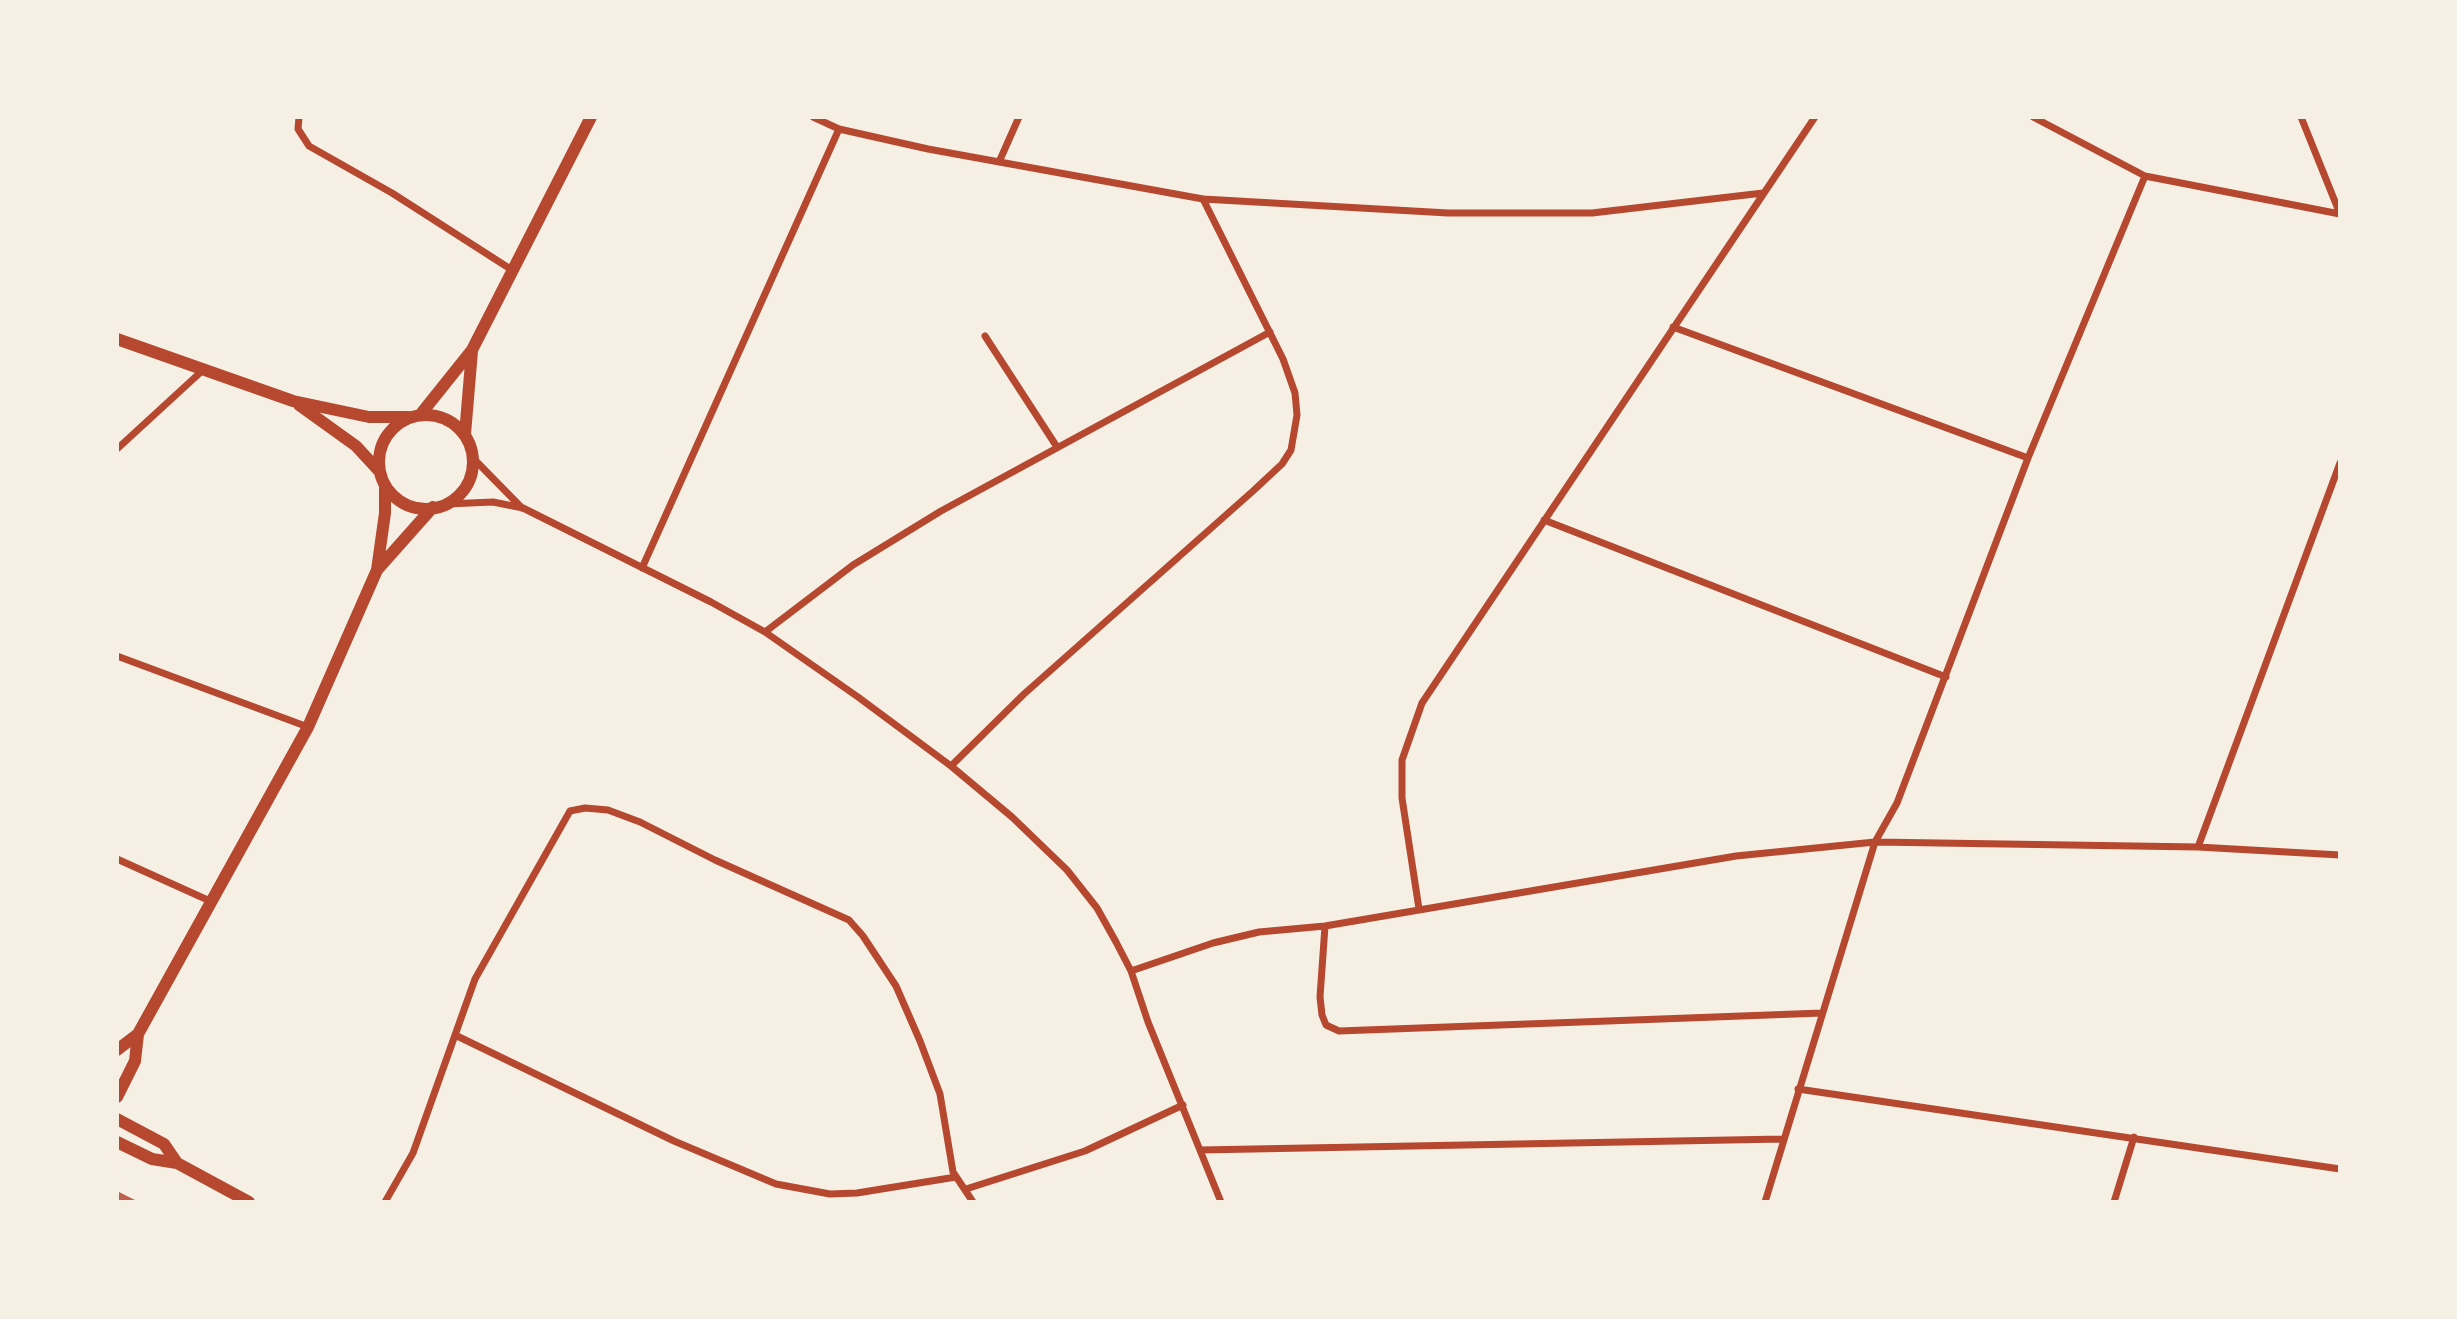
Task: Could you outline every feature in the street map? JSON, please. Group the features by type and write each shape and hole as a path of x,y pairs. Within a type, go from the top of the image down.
{"street":[{"path":"299,117 298,129 309,146 392,193 512,270"},
{"path":"591,117 472,350 414,416 387,434 379,458 385,485 394,497 406,505 420,509 447,504 493,502 523,508 765,632 951,766 1067,870 1097,908 1131,971 1148,1022 1222,1202"},
{"path":"813,117 839,129 999,162 1203,199 1448,213 1592,213 1763,193"},
{"path":"999,162 1019,117"},
{"path":"1419,909 1402,798 1402,760 1411,728 1422,703 1815,117"},
{"path":"2033,117 2145,176 2340,214"},
{"path":"2301,117 2340,214"},
{"path":"642,568 839,129"},
{"path":"1765,1202 1782,1139 1875,842 1897,803 2028,458 2145,176"},
{"path":"951,766 1024,694 1172,566 1282,464 1296,434 1295,393 1270,332 1203,199"},
{"path":"1673,327 2028,458"},
{"path":"765,632 853,565 941,512 1270,332"},
{"path":"985,336 1057,447"},
{"path":"117,339 293,401 369,417 445,418 465,434"},
{"path":"472,350 465,434 474,459 523,508"},
{"path":"117,449 203,370"},
{"path":"293,401 356,446 380,472"},
{"path":"447,504 467,486 474,459"},
{"path":"2198,847 2340,463"},
{"path":"117,1097 135,1061 138,1034 308,727 377,570 385,513 385,485"},
{"path":"377,570 433,507"},
{"path":"1544,520 1946,677"},
{"path":"117,656 308,727"},
{"path":"385,1202 413,1153 475,979 570,811 585,808 608,810 640,822 715,860 849,920 863,936 896,986 940,1094 956,1177 973,1202"},
{"path":"1131,971 1213,943 1259,932 1325,926 1736,856 1875,842 2198,847 2340,855"},
{"path":"117,859 210,901"},
{"path":"1325,926 1320,997 1322,1015 1326,1025 1339,1031 1822,1013"},
{"path":"117,1050 138,1034"},
{"path":"455,1035 674,1141 776,1184 830,1194 857,1193 956,1177"},
{"path":"1798,1089 2340,1169"},
{"path":"966,1189 1085,1151 1183,1105"},
{"path":"117,1119 164,1144 177,1163"},
{"path":"2114,1202 2134,1137"},
{"path":"1200,1150 1782,1139"},
{"path":"117,1142 152,1159 177,1163 249,1202"}],"building":[{"path":"117,1191 139,1202 117,1202"}]}
